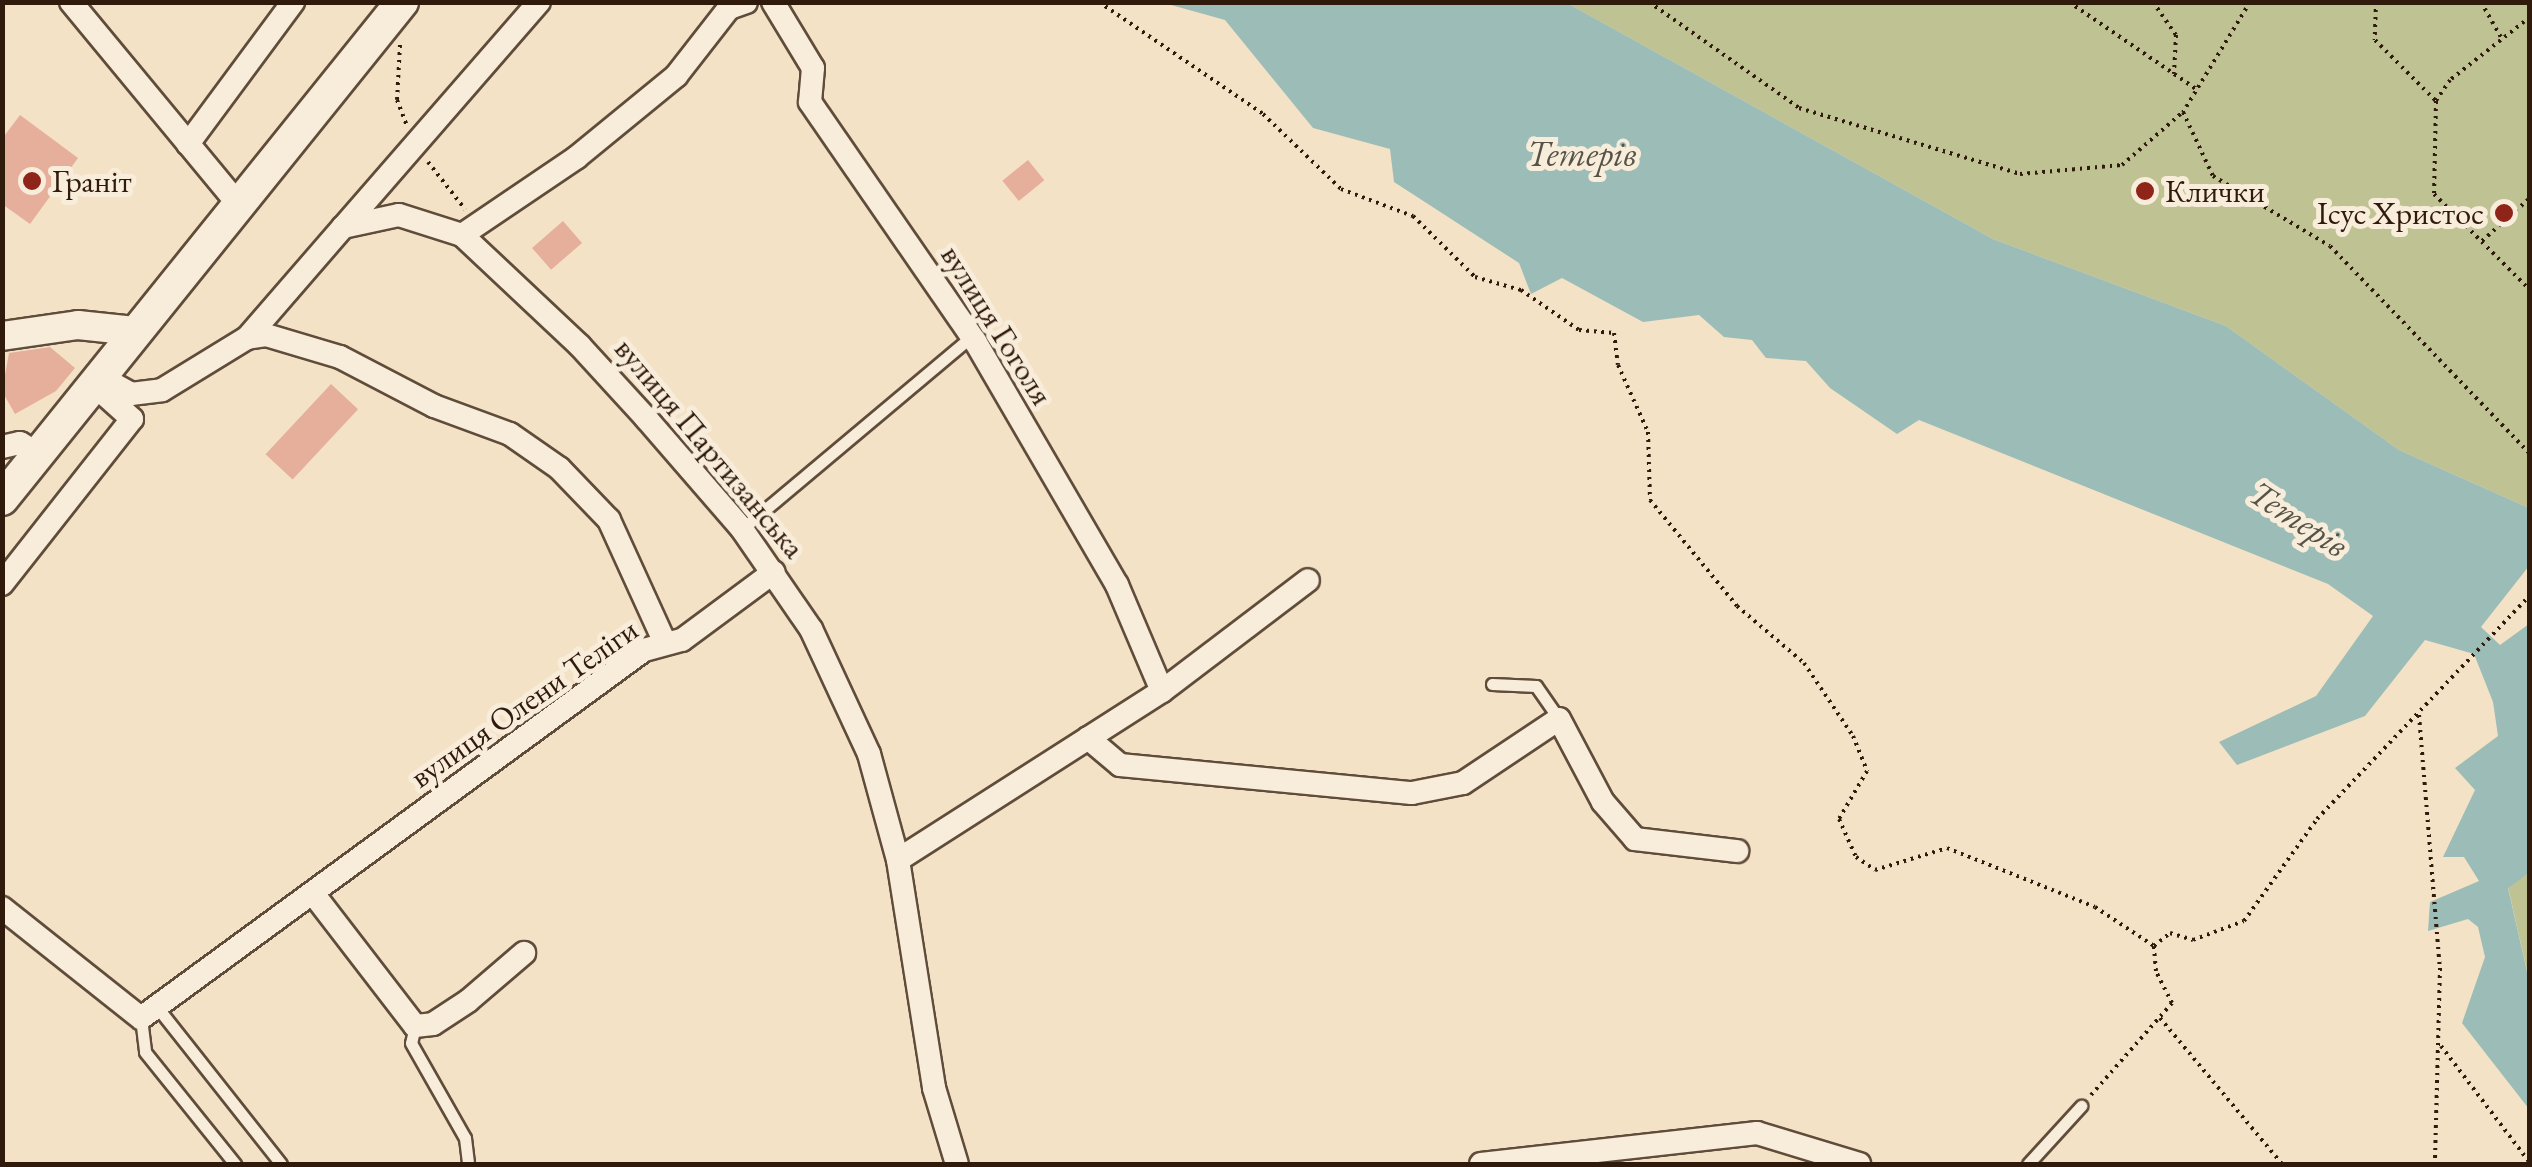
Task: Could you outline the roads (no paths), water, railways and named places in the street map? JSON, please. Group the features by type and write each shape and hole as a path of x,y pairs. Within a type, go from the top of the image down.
{"main road":[{"path":"2,499 402,2"}],"street":[{"path":"71,2 238,204"},
{"path":"188,144 292,2"},
{"path":"96,380 131,394 162,390 247,338 539,2"},
{"path":"462,235 577,156 676,76 730,8 746,2"},
{"name":"вулиця Гоголя","path":"774,2 813,68 810,102 972,336 1116,585 1162,691"},
{"name":"вулиця Партизанська","path":"343,227 399,214 462,235 580,346 742,529 774,572 811,630 869,754 898,860 934,1088 957,1164"},
{"path":"2,336 78,325 135,331"},
{"path":"247,338 266,334 340,357 434,406 510,434 559,468 609,520 665,643"},
{"path":"2,584 132,418 96,380"},
{"path":"2,447 20,443 38,454"},
{"name":"вулиця Олени Теліги","path":"149,1013 316,896 644,650 682,640 774,572"},
{"path":"898,860 1162,691 1308,580"},
{"path":"1088,738 1120,765 1412,793 1463,783 1559,719 1602,802 1634,839 1737,850"},
{"path":"316,896 415,1026 433,1024 468,1001 524,953"},
{"path":"2,908 149,1013"},
{"path":"1481,1164 1656,1140 1757,1133 1859,1164"}],"lane":[{"path":"742,529 972,336"},
{"path":"1492,684 1536,686 1559,719"},
{"path":"149,1013 145,1052 234,1164"},
{"path":"149,1013 281,1164"},
{"path":"415,1026 411,1043 465,1138 468,1164"},
{"path":"2028,1164 2080,1106"}],"water":[{"name":"Тетерів","path":"1164,3 1567,3 1993,239 2226,326 2399,450 2529,508 2529,566 2481,627 2500,645 2529,624 2529,873 2508,888 2529,980 2529,1109 2462,1023 2485,957 2478,927 2468,919 2428,931 2430,902 2479,881 2464,857 2443,857 2475,790 2455,768 2498,736 2493,702 2474,654 2425,640 2365,716 2237,765 2219,742 2316,696 2373,616 2328,584 1919,420 1897,434 1830,388 1806,361 1766,358 1752,340 1724,337 1699,315 1643,322 1562,278 1531,294 1519,263 1394,182 1390,149 1313,128 1225,20"}],"place":[{"name":"Граніт","path":"32,181"},
{"name":"Клички","path":"2145,191"},
{"name":"Ісус Христос","path":"2504,213"}]}
